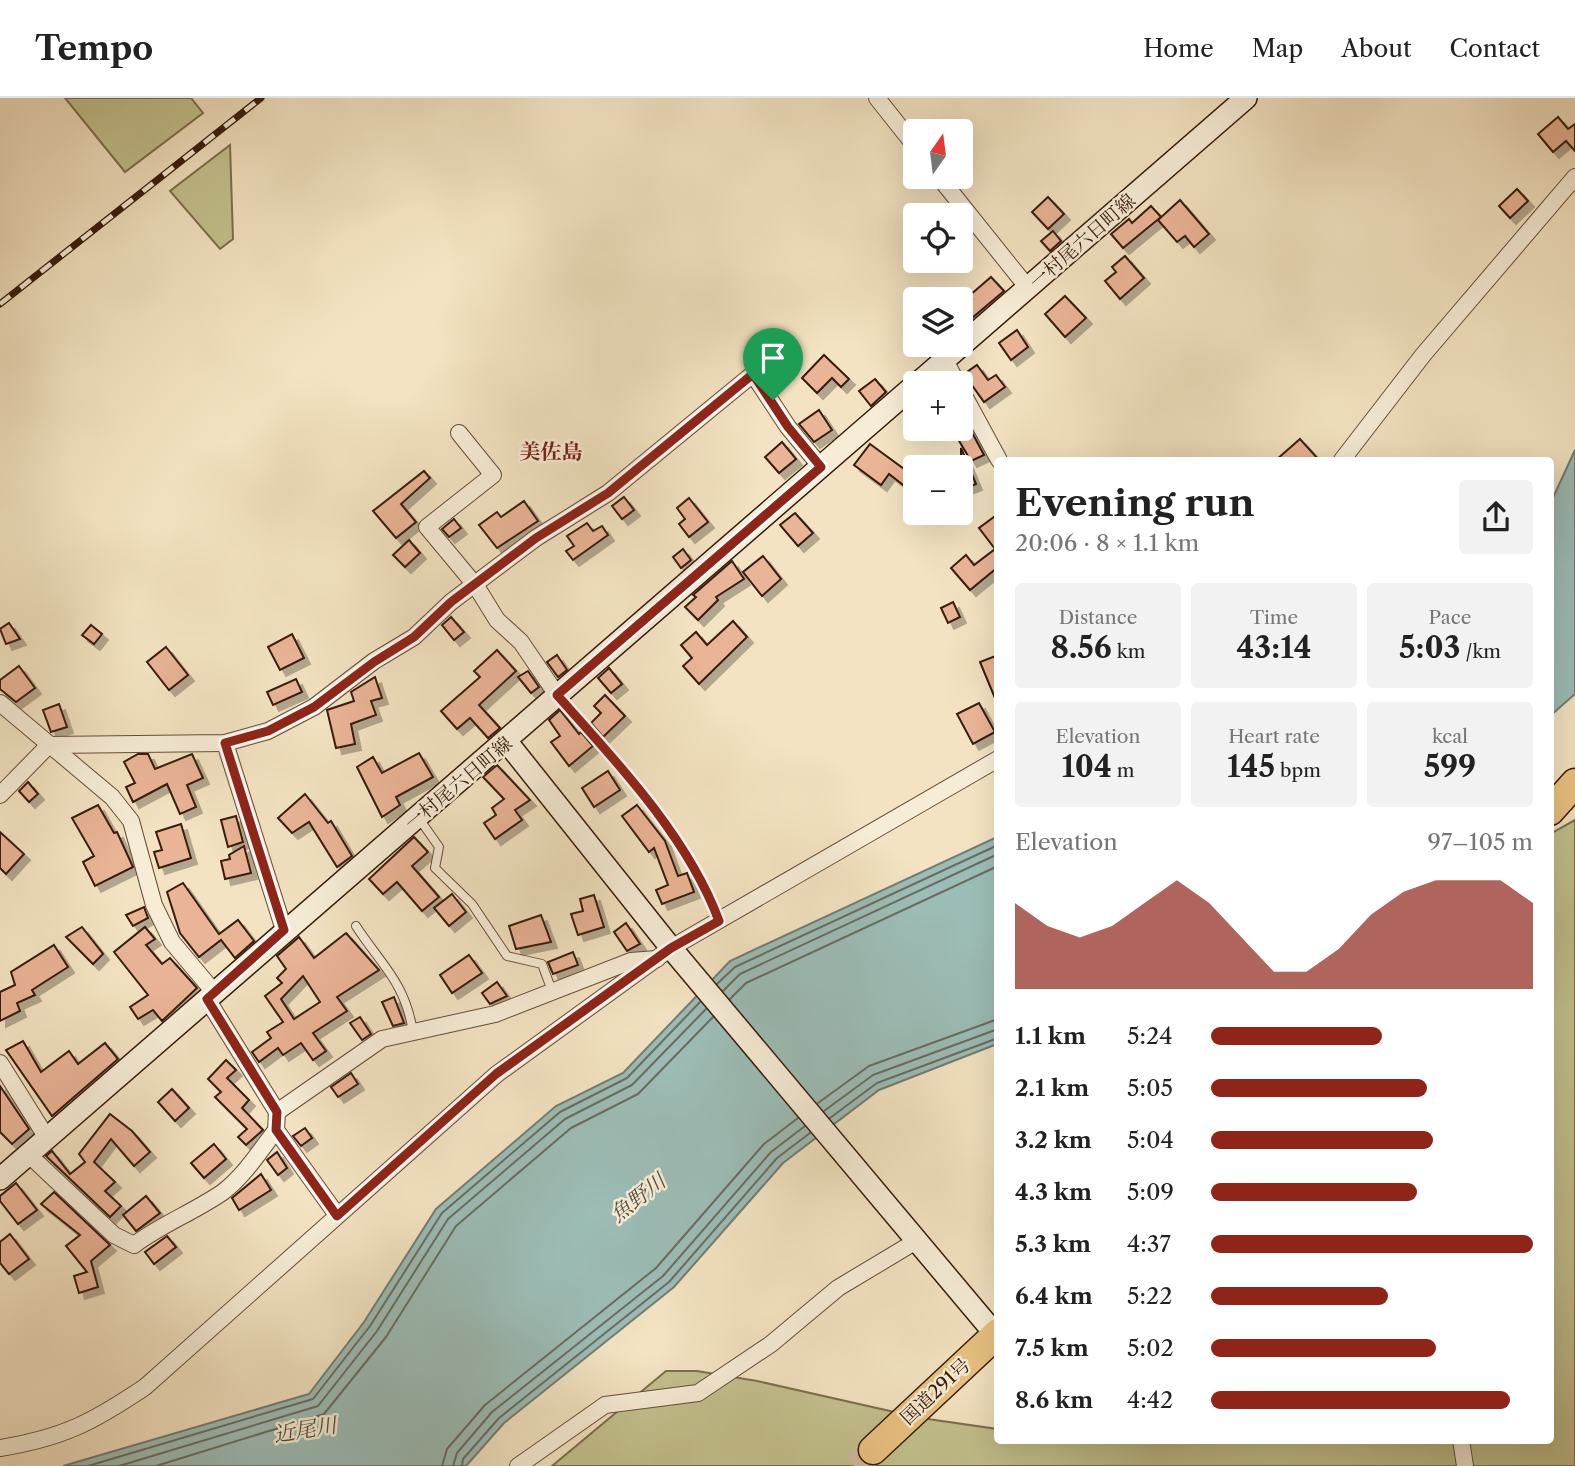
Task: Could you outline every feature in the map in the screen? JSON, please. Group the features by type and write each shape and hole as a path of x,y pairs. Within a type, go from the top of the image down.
{"highway":[{"path":"1554,807 1575,783"},
{"name":"国道291号","path":"873,1450 994,1337"}],"main road":[{"name":"一村尾六日町線","path":"932,371 1246,98"},
{"name":"一村尾六日町線","path":"0,1179 284,930 507,742 557,695 903,395"},
{"path":"507,742 665,953 918,1240 994,1330"}],"street":[{"path":"877,98 903,131"},
{"path":"1344,457 1423,355 1575,177"},
{"path":"949,189 1028,288"},
{"path":"945,360 951,371"},
{"path":"0,795 49,745 225,743 268,731 314,707 374,662 414,637 451,602 547,531 608,493 753,374 788,427 821,467"},
{"path":"973,412 997,457"},
{"path":"459,433 493,475 428,527 476,586 497,620 521,642 557,695"},
{"path":"0,703 113,797 131,821 154,905 172,942 210,995 277,1112 276,1130 250,1165 223,1192 156,1228 134,1245 114,1235 28,1154"},
{"path":"225,743 284,930"},
{"path":"0,1448 44,1441 100,1417 145,1387 496,1074 665,953 994,761"},
{"path":"277,1112 383,1039 495,1014 631,961 665,953"},
{"path":"0,1063 47,1138"},
{"path":"276,1130 337,1216"},
{"path":"518,1466 605,1405 698,1393 771,1344 838,1288 918,1240"},
{"path":"1462,1444 1465,1466"}],"lane":[{"path":"557,695 612,757 688,856 709,892 719,921"},
{"path":"418,817 439,847 435,868 472,904 507,956 542,964 552,992"},
{"path":"356,926 397,980 409,1007 413,1032"}],"shaded area":[{"path":"65,98 191,98 203,113 125,172"},
{"path":"230,145 233,239 220,249 170,191"},
{"path":"1575,820 1575,1466 552,1466 666,1371 697,1371 757,1381 921,1418 994,1429 994,1444 1554,1444 1554,832"}],"water":[{"path":"1575,450 1575,694 1554,712 1554,496"},
{"path":"994,838 994,1045 879,1090 783,1163 674,1287 504,1423 466,1466 63,1466 309,1394 364,1322 436,1209 556,1106 623,1073 730,961"}],"building":[{"path":"1558,117 1568,129 1575,124 1575,151 1566,141 1553,152 1538,134"},
{"path":"1517,189 1528,201 1510,218 1499,206"},
{"path":"1048,197 1064,214 1048,229 1032,212"},
{"path":"1180,200 1209,234 1194,247 1185,236 1177,242 1158,220"},
{"path":"1151,206 1161,217 1123,248 1111,234 1129,219 1132,223"},
{"path":"1053,231 1061,241 1050,251 1041,241"},
{"path":"1125,256 1144,278 1120,299 1105,281 1116,272 1112,267"},
{"path":"991,277 1004,291 973,317 973,293"},
{"path":"1065,296 1086,318 1065,337 1045,314"},
{"path":"1017,330 1028,347 1011,360 999,343"},
{"path":"824,355 849,379 841,387 832,378 817,393 802,378"},
{"path":"777,359 785,370 771,380 763,370"},
{"path":"977,365 988,380 996,375 1005,387 984,402 973,387 973,371 968,371"},
{"path":"875,379 886,392 871,406 859,391"},
{"path":"819,410 832,430 814,442 799,424"},
{"path":"973,434 984,455 973,460 973,455 967,455 959,441 973,441"},
{"path":"1300,439 1316,457 1279,457"},
{"path":"782,442 796,459 779,473 765,457"},
{"path":"870,444 903,468 903,485 889,474 881,485 854,465"},
{"path":"424,471 430,478 401,504 416,522 396,538 373,511"},
{"path":"624,497 634,510 622,519 612,506"},
{"path":"689,498 708,522 689,537 679,524 685,519 677,508"},
{"path":"524,501 538,521 497,548 479,525 497,512 501,517"},
{"path":"795,513 813,533 798,546 780,525"},
{"path":"994,517 994,548 979,528"},
{"path":"454,519 461,528 449,537 442,529"},
{"path":"587,523 593,531 602,526 608,535 573,560 566,551 574,546 567,536"},
{"path":"409,540 420,553 405,567 393,555"},
{"path":"683,549 691,560 681,568 673,557"},
{"path":"994,550 994,570 970,590 951,568 966,555 974,565"},
{"path":"763,556 781,579 762,596 743,572"},
{"path":"732,561 744,579 716,597 718,600 698,620 685,607 696,597 693,595"},
{"path":"953,602 960,617 948,623 941,608"},
{"path":"451,617 464,632 454,640 442,625"},
{"path":"733,621 747,637 699,684 683,666 692,658 681,645 696,632 707,645"},
{"path":"9,623 20,639 6,644 0,629"},
{"path":"91,625 102,634 94,644 82,635"},
{"path":"292,634 304,658 280,670 268,647"},
{"path":"166,647 188,675 169,690 147,662"},
{"path":"497,650 516,671 479,705 500,728 488,738 470,718 457,729 441,711 480,677 474,671"},
{"path":"557,655 567,670 558,677 547,662"},
{"path":"994,657 994,696 980,662"},
{"path":"19,666 35,688 16,702 0,689 0,680"},
{"path":"609,668 622,684 611,693 598,678"},
{"path":"528,671 539,687 531,693 518,677"},
{"path":"375,677 382,698 371,701 376,715 351,724 355,744 336,748 327,710 354,701 351,692"},
{"path":"296,679 302,692 273,705 267,692"},
{"path":"605,695 625,716 603,737 591,723 601,713 594,706"},
{"path":"979,703 994,733 973,744 957,714"},
{"path":"59,704 67,727 51,732 43,710"},
{"path":"560,710 579,734 581,732 593,746 569,766 551,742 560,736 549,720"},
{"path":"419,753 433,777 396,797 400,805 382,817 357,767 373,757 382,773"},
{"path":"138,754 148,754 155,769 192,754 203,778 187,785 196,807 180,814 167,784 133,802 126,787 135,783 124,762"},
{"path":"497,765 530,800 515,810 522,820 495,839 484,823 496,815 492,808 504,799 483,777"},
{"path":"608,771 620,790 594,807 582,788"},
{"path":"28,782 38,794 29,802 19,791"},
{"path":"305,794 328,823 331,821 352,856 337,867 309,822 292,833 278,818"},
{"path":"98,805 114,833 117,832 133,867 95,886 83,862 94,856 72,818"},
{"path":"637,805 665,841 678,876 687,873 694,892 662,904 656,890 668,885 654,848 649,852 622,816"},
{"path":"236,816 243,842 228,847 221,820"},
{"path":"181,824 191,858 159,868 154,852 162,850 156,832"},
{"path":"0,832 24,854 6,874 0,868"},
{"path":"414,837 428,852 412,866 439,897 422,911 397,882 383,894 369,879"},
{"path":"244,846 251,873 225,879 221,861 230,859 229,855"},
{"path":"183,883 219,934 238,920 254,941 235,958 221,940 199,957 180,933 167,892"},
{"path":"452,894 466,912 449,926 434,908"},
{"path":"594,895 604,927 578,935 571,914 583,911 580,899"},
{"path":"144,907 148,918 133,926 126,915"},
{"path":"541,915 551,942 516,949 509,926"},
{"path":"626,923 640,944 627,951 614,932"},
{"path":"82,927 103,954 93,964 66,937"},
{"path":"145,927 155,939 146,945 162,964 170,958 197,988 162,1021 153,1010 138,1019 130,1007 148,995 114,952"},
{"path":"346,933 379,970 337,997 347,1011 313,1033 326,1051 313,1060 301,1043 283,1055 278,1048 259,1062 252,1052 271,1038 267,1032 283,1022 265,996 282,983 277,978 286,969 277,956 299,937 314,958","holes":["303,976 320,1002 294,1019 281,999"]},
{"path":"54,945 68,967 32,990 35,995 17,1003 20,1011 0,1021 0,992 15,985 11,972"},
{"path":"573,952 578,965 553,974 548,962"},
{"path":"469,955 482,973 452,993 440,975"},
{"path":"497,982 507,996 490,1004 482,993"},
{"path":"394,997 404,1023 393,1026 382,1002"},
{"path":"360,1017 371,1034 362,1040 350,1023"},
{"path":"23,1041 41,1072 69,1051 78,1064 105,1043 118,1059 52,1116 6,1050"},
{"path":"226,1060 236,1070 227,1078 249,1100 242,1108 263,1130 246,1145 238,1137 247,1129 215,1097 221,1092 208,1079"},
{"path":"351,1073 358,1084 338,1097 331,1087"},
{"path":"0,1086 29,1129 12,1144 0,1132"},
{"path":"172,1089 189,1108 175,1121 158,1102"},
{"path":"110,1114 132,1131 150,1152 134,1166 111,1139 94,1162 115,1182 105,1191 121,1206 110,1217 46,1156 52,1151 70,1174 85,1162 79,1154"},
{"path":"305,1128 312,1138 301,1146 293,1136"},
{"path":"214,1144 226,1159 204,1178 191,1163"},
{"path":"277,1152 287,1168 278,1175 267,1160"},
{"path":"261,1174 271,1190 239,1210 232,1198"},
{"path":"16,1183 37,1210 18,1224 0,1201 0,1196"},
{"path":"54,1192 110,1245 91,1261 98,1287 79,1293 74,1276 87,1272 66,1246 80,1235 41,1204"},
{"path":"146,1196 160,1213 136,1231 123,1215"},
{"path":"10,1234 29,1259 9,1274 0,1263 0,1242"},
{"path":"167,1236 176,1247 154,1264 145,1252"}],"tunnel":[{"path":"854,1466 873,1450"}],"railway":[{"path":"0,304 261,98"}],"district":[{"name":"美佐島","path":"551,452"}],"route":[{"path":"753,374 773,400 788,427 821,467 557,695 612,757 688,856 709,892 719,921 671,948 496,1074 337,1216 276,1130 277,1112 207,999 284,930 225,743 268,731 314,707 374,662 414,637 451,602 476,586 536,538 608,493 753,374"}],"water label":[{"name":"魚野川","path":"638,1198"},
{"name":"近尾川","path":"305,1430"}]}
